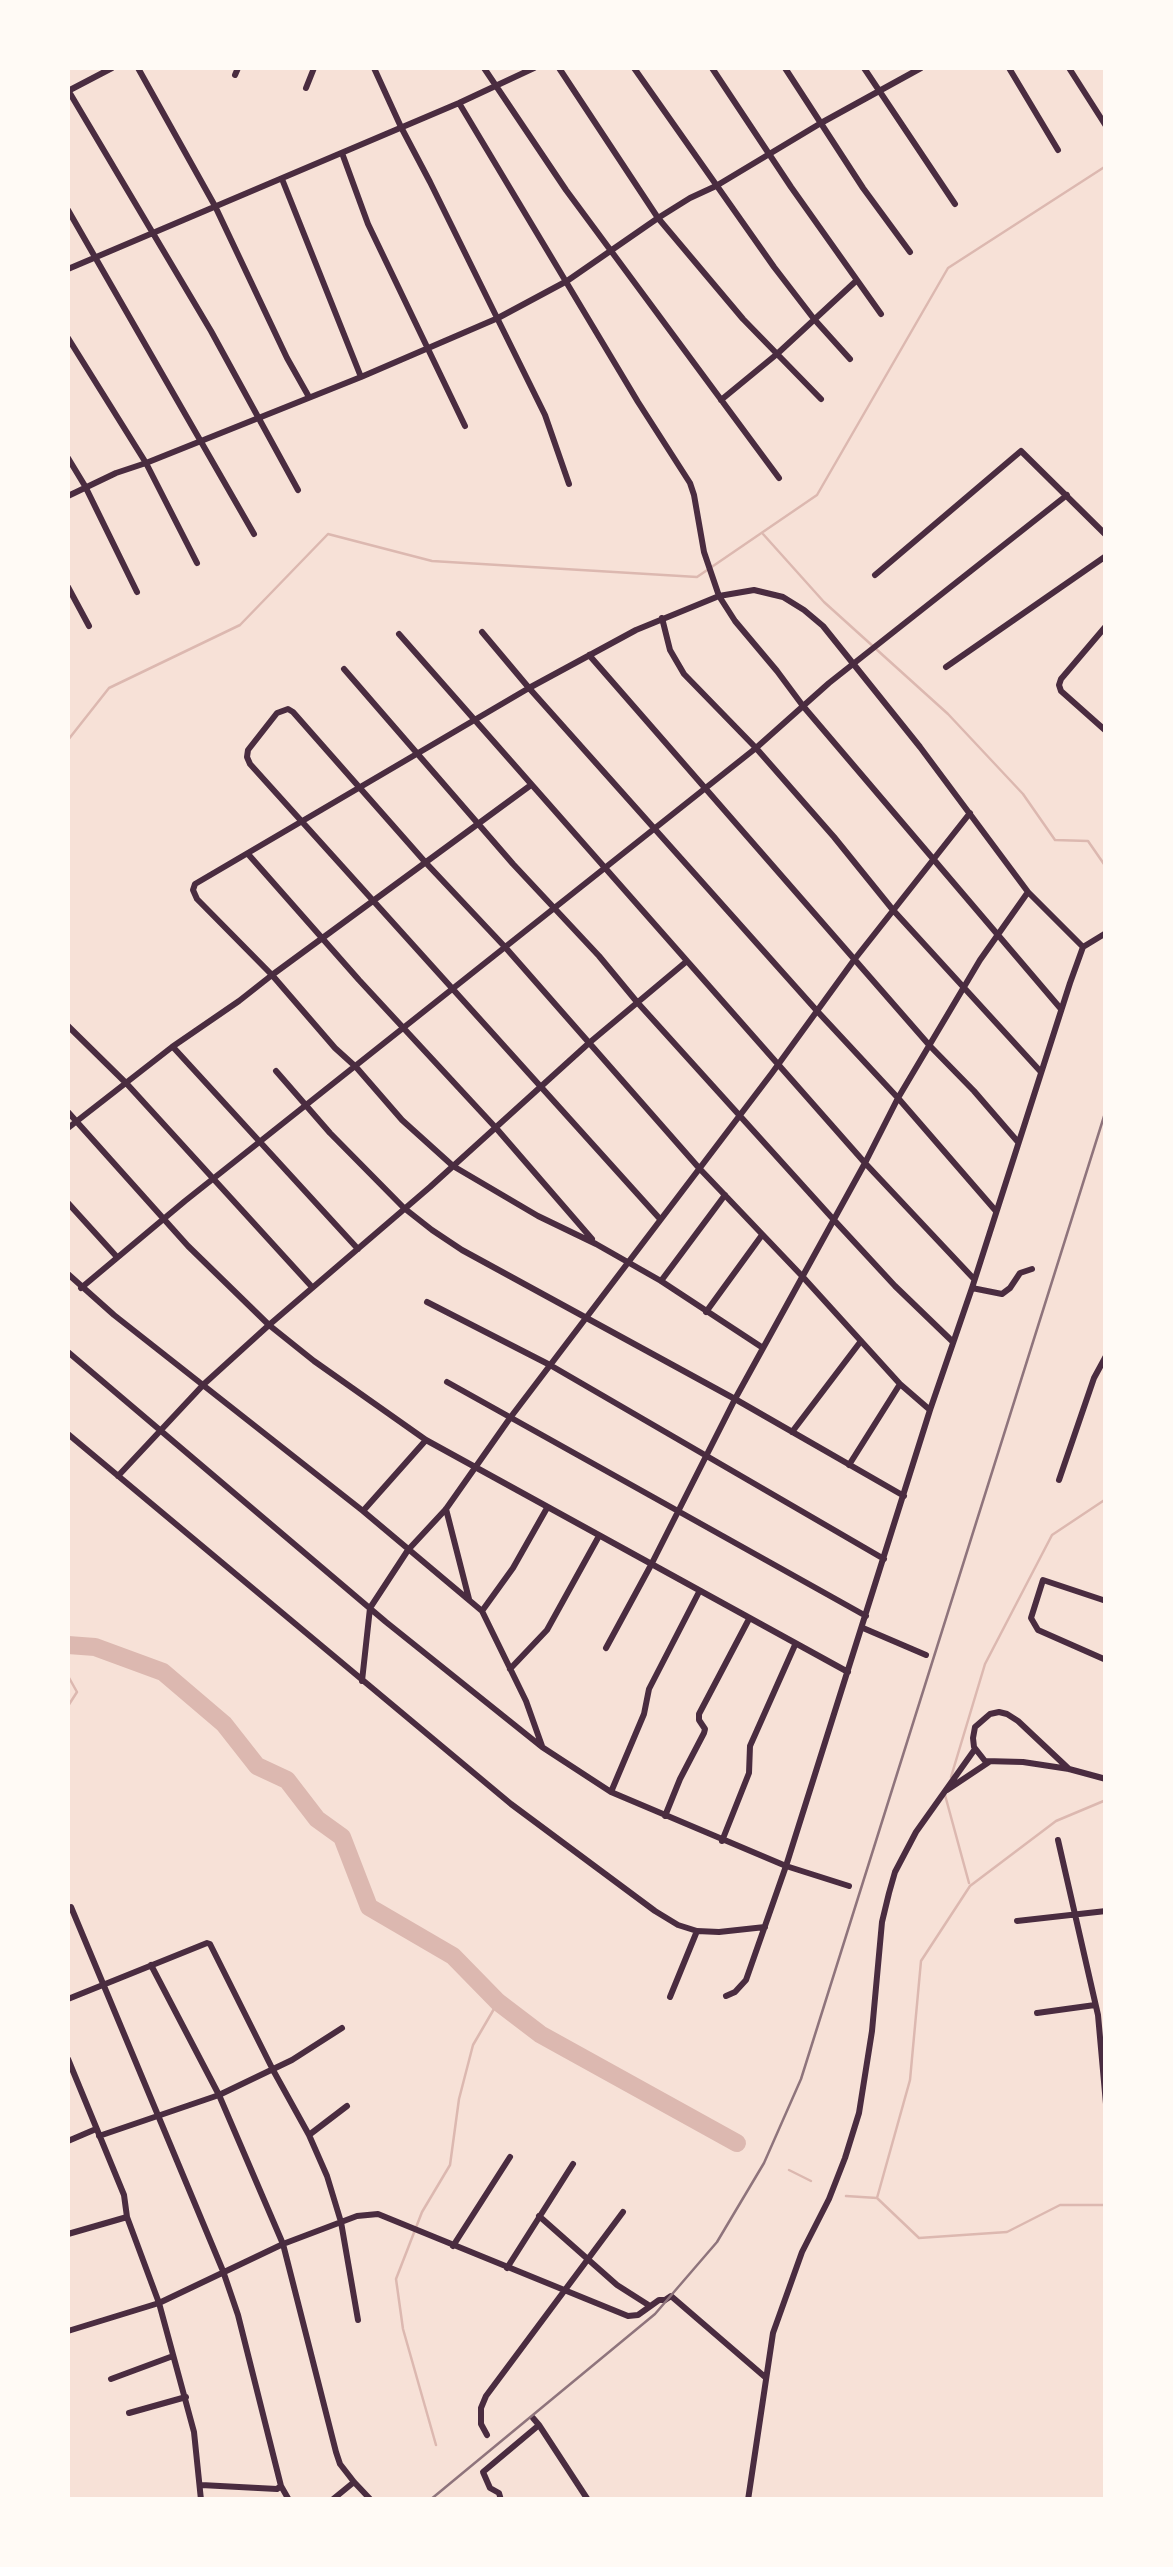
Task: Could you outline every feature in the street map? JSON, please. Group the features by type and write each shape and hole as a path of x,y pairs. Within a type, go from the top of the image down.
{"street":[{"path":"112,68 68,90 260,416 298,490"},
{"path":"138,68 215,206 286,358 309,398"},
{"path":"306,88 314,68"},
{"path":"374,68 554,436 570,484"},
{"path":"484,68 547,162 780,478"},
{"path":"68,269 282,180 534,68"},
{"path":"559,68 658,218 700,270 821,399"},
{"path":"634,68 814,319 850,359"},
{"path":"712,68 881,314"},
{"path":"785,68 910,252"},
{"path":"864,68 955,204"},
{"path":"68,496 498,318 567,281 658,218 921,68"},
{"path":"1009,68 1058,150 1050,142"},
{"path":"1069,68 1106,126"},
{"path":"459,103 690,483 704,552 719,596 735,621 802,706 1061,1008"},
{"path":"342,153 368,224 466,426"},
{"path":"282,180 361,377"},
{"path":"68,210 254,534"},
{"path":"721,400 856,281"},
{"path":"68,338 146,463 197,563"},
{"path":"875,575 1022,451 1106,535"},
{"path":"68,458 138,592"},
{"path":"81,1288 1067,495"},
{"path":"946,667 1106,556"},
{"path":"68,586 89,626"},
{"path":"763,1348 661,1281 452,1166 402,1120 197,898 195,884 589,655 662,618 719,596 754,590 783,597 822,626 1028,892 1083,947"},
{"path":"662,618 670,650 684,674 756,748 893,910 1040,1072"},
{"path":"1106,626 1059,685 1106,731"},
{"path":"482,632 996,1211"},
{"path":"399,634 973,1284 1002,1294 1020,1273 1032,1269"},
{"path":"589,655 1018,1142"},
{"path":"344,669 834,1220 953,1342"},
{"path":"660,1219 250,764 248,750 276,713 288,708 293,712 699,1168 900,1384 930,1410"},
{"path":"68,1128 172,1047 240,1002 532,785"},
{"path":"362,1681 370,1608 408,1550 446,1509 854,960 970,813"},
{"path":"248,854 596,1244"},
{"path":"606,1648 898,1098 997,934 1028,892"},
{"path":"726,1996 744,1983 766,1927 1061,1008 1083,947 1106,933"},
{"path":"118,1476 204,1384 269,1325 688,961"},
{"path":"68,1026 312,1287"},
{"path":"172,1047 358,1249"},
{"path":"276,1071 404,1208 462,1250 904,1496"},
{"path":"68,1112 188,1246 269,1325 314,1361 426,1440 848,1672"},
{"path":"661,1281 726,1195"},
{"path":"68,1202 116,1257"},
{"path":"706,1312 762,1235"},
{"path":"68,1274 482,1611 526,1701 542,1747"},
{"path":"428,1302 550,1366 884,1560"},
{"path":"792,1432 862,1341"},
{"path":"68,1352 370,1608 542,1747 611,1792 722,1841 849,1886"},
{"path":"1059,1480 1094,1378 1106,1356"},
{"path":"448,1382 866,1616"},
{"path":"850,1465 900,1384"},
{"path":"68,1434 511,1804 655,1911 697,1932 766,1927"},
{"path":"363,1511 426,1440"},
{"path":"482,1611 514,1568 547,1508"},
{"path":"446,1509 469,1600"},
{"path":"510,1669 547,1630 599,1536"},
{"path":"1106,1601 1043,1580 1031,1618 1038,1630 1106,1660"},
{"path":"611,1792 644,1714 649,1689 699,1592"},
{"path":"666,1816 704,1733 700,1714 749,1619"},
{"path":"863,1628 926,1655"},
{"path":"722,1841 747,1778 750,1746 796,1644"},
{"path":"1069,1769 1018,1721 999,1712 975,1727 975,1749 980,1758 989,1762 1023,1762 1106,1779"},
{"path":"748,2500 773,2333 802,2252 840,2172 859,2113 872,2031 882,1922 895,1872 916,1832 975,1749"},
{"path":"942,1794 989,1762"},
{"path":"1058,1840 1095,2005 1102,2015 1106,2104"},
{"path":"72,1907 223,2271 289,2500"},
{"path":"1016,1921 1106,1911"},
{"path":"670,1997 697,1932"},
{"path":"68,1999 210,1944 310,2135 327,2176 341,2222 358,2320"},
{"path":"152,1965 220,2095 283,2244 340,2464 371,2500"},
{"path":"1037,2013 1095,2005"},
{"path":"68,2141 220,2095 273,2070 342,2028"},
{"path":"68,2060 124,2195 159,2304 194,2432 201,2500"},
{"path":"310,2135 347,2106"},
{"path":"452,2246 510,2157"},
{"path":"507,2268 573,2164"},
{"path":"487,2435 481,2424 486,2396 623,2212"},
{"path":"68,2330 159,2304 283,2244 356,2216 378,2214 634,2317 671,2296 766,2377"},
{"path":"539,2216 617,2285 650,2306"},
{"path":"68,2234 128,2217"},
{"path":"111,2379 174,2356"},
{"path":"129,2413 186,2398"},
{"path":"501,2500 483,2472 536,2422 588,2500"},
{"path":"332,2500 354,2482"},
{"path":"201,2485 277,2489 282,2486"}],"waterway":[{"path":"68,740 109,688 240,625 328,534 432,561 697,577 817,495 948,268 1106,166"},
{"path":"763,534 824,602 948,714 1023,794 1055,840 1088,841 1106,867"},
{"path":"951,1777 985,1664 1052,1535 1106,1499"},
{"path":"68,1645 95,1647 163,1672 224,1724 257,1766 287,1780 317,1819 342,1837 369,1907 453,1956 498,2002 540,2034 737,2143"},
{"path":"68,1676 77,1692 68,1706"},
{"path":"945,1795 969,1883"},
{"path":"877,2198 910,2080 921,1961 970,1886 1056,1821 1106,1800"},
{"path":"436,2445 403,2329 396,2279 422,2212 450,2165 459,2099 473,2045 498,2002"},
{"path":"789,2170 811,2181"},
{"path":"846,2196 877,2198 919,2238 1007,2232 1060,2205 1106,2205"}],"railway":[{"path":"430,2500 655,2314 717,2242 764,2163 801,2079 1106,1110"}]}
